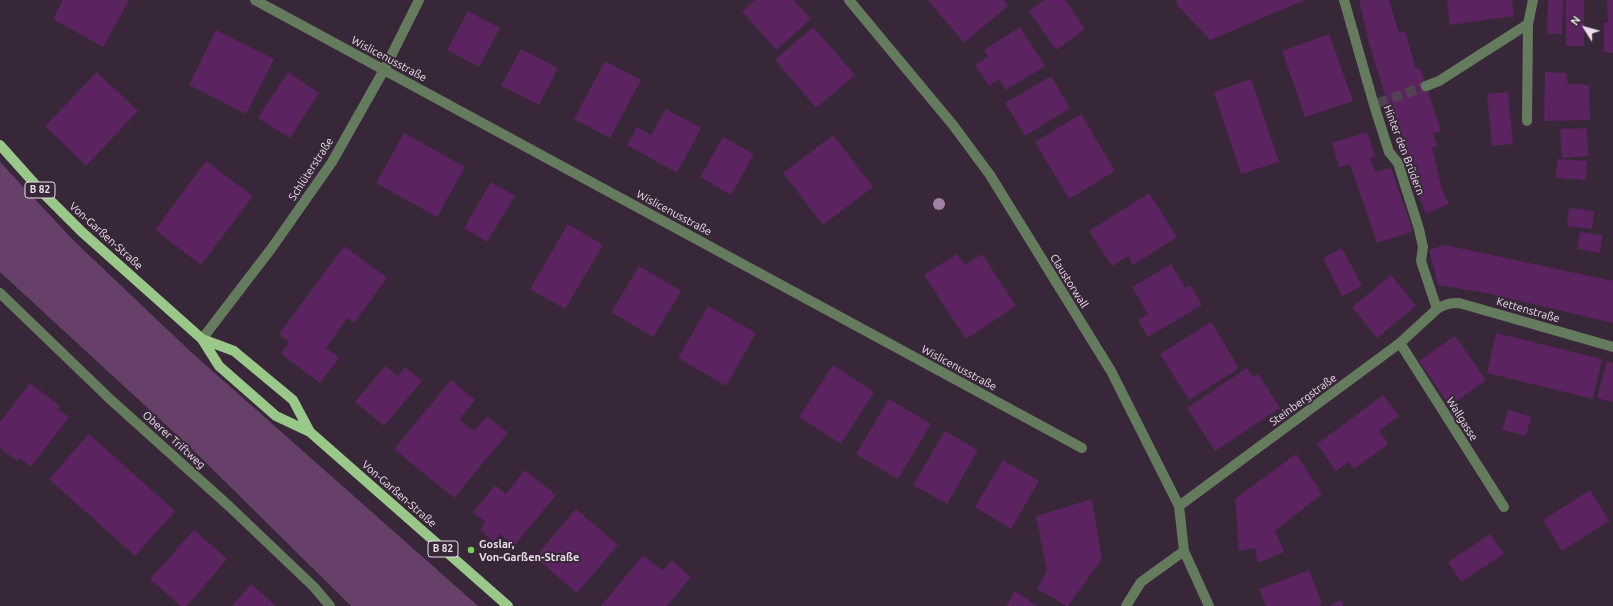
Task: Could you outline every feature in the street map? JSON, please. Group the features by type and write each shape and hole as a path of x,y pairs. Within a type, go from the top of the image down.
{"main road":[{"name":"Von-Garßen-Straße","path":"0,145 43,193 82,232 202,339 219,366 276,416 310,432 508,606"},
{"name":"Von-Garßen-Straße","path":"202,339 234,350 293,400 310,432"}],"street":[{"name":"Wislicenusstraße","path":"255,0 1082,448"},
{"name":"Schlüterstraße","path":"202,339 271,250 332,162 384,70 419,0"},
{"name":"Claustorwall","path":"849,0 953,125 990,175 1111,371 1179,506 1184,551 1209,606"},
{"name":"Hinter den Brüdern","path":"1344,0 1389,152 1398,163 1419,229 1423,247 1421,261 1437,309"},
{"path":"1527,121 1528,24 1533,0"},
{"path":"1426,86 1439,81 1528,24"},
{"name":"Oberer Triftweg","path":"0,293 111,400 230,506 314,587 330,606"},
{"name":"Kettenstraße","path":"1437,309 1450,303 1459,303 1613,347"},
{"name":"Steinbergstraße","path":"1179,506 1400,343 1437,309"},
{"name":"Wallgasse","path":"1400,343 1504,507"},
{"path":"1126,606 1141,582 1184,551"}],"shaded area":[{"path":"0,162 75,242 191,352 478,606 351,606 191,448 0,272"}],"building":[{"path":"63,0 129,0 103,47 53,19"},
{"path":"755,0 794,0 811,19 776,50 742,11"},
{"path":"928,0 1003,0 1008,6 964,43"},
{"path":"1044,0 1065,0 1085,29 1056,50 1029,11"},
{"path":"1176,0 1305,0 1210,40 1178,6"},
{"path":"1359,0 1389,0 1399,33 1405,31 1416,69 1420,68 1441,131 1433,133 1437,146 1432,148 1442,190 1449,204 1426,214 1404,157 1369,43"},
{"path":"1447,0 1512,0 1514,16 1450,25"},
{"path":"1548,0 1563,0 1562,34 1547,34"},
{"path":"1566,0 1584,0 1584,46 1566,46"},
{"path":"1607,0 1613,0 1613,53 1604,52 1604,23 1608,23"},
{"path":"468,11 500,28 479,67 447,50"},
{"path":"813,27 855,75 816,108 775,60"},
{"path":"1020,27 1045,66 1006,90 999,79 989,86 975,65 988,57 984,50"},
{"path":"216,30 274,59 246,114 189,85"},
{"path":"1329,34 1353,101 1305,117 1282,51"},
{"path":"521,49 558,68 539,105 501,86"},
{"path":"605,61 641,80 610,138 574,119"},
{"path":"97,72 138,111 86,166 45,126"},
{"path":"288,72 319,93 290,138 258,118"},
{"path":"1545,72 1566,73 1568,84 1589,85 1590,120 1544,121"},
{"path":"1051,76 1070,108 1025,136 1005,103"},
{"path":"1251,79 1279,162 1241,174 1214,92"},
{"path":"1508,92 1513,144 1492,146 1487,94"},
{"path":"666,109 701,128 677,173 627,145 637,127 651,135"},
{"path":"1081,114 1115,171 1069,199 1035,142"},
{"path":"1587,128 1588,156 1562,158 1560,129"},
{"path":"1367,132 1375,156 1370,158 1375,172 1391,168 1413,231 1377,243 1350,164 1339,167 1332,143"},
{"path":"404,133 465,167 437,217 376,183"},
{"path":"833,135 873,187 823,225 783,173"},
{"path":"723,137 754,154 731,195 700,177"},
{"path":"1557,159 1587,161 1586,180 1556,178"},
{"path":"206,161 253,196 201,265 155,230"},
{"path":"491,182 515,196 487,242 464,228"},
{"path":"1149,193 1177,237 1133,265 1128,256 1112,266 1089,231"},
{"path":"1569,208 1594,211 1592,229 1567,226"},
{"path":"568,224 603,245 565,309 530,289"},
{"path":"1580,232 1602,235 1600,253 1577,249"},
{"path":"1445,245 1613,281 1613,323 1486,293 1438,285 1429,250"},
{"path":"344,246 387,278 354,323 347,318 326,348 339,358 320,383 281,354 289,342 279,334"},
{"path":"1342,248 1362,286 1342,296 1323,258"},
{"path":"957,254 965,265 982,254 1016,306 966,339 924,275"},
{"path":"1171,264 1185,288 1190,285 1202,305 1148,337 1138,320 1148,314 1132,287"},
{"path":"639,266 681,291 653,337 611,312"},
{"path":"1391,275 1416,306 1377,338 1352,307"},
{"path":"708,306 756,333 726,386 678,358"},
{"path":"1211,322 1239,368 1189,400 1160,354"},
{"path":"1496,333 1602,359 1593,399 1487,373"},
{"path":"1455,336 1486,380 1450,406 1419,361"},
{"path":"1607,361 1613,363 1613,402 1597,398"},
{"path":"833,365 874,392 841,444 799,417"},
{"path":"385,366 398,376 405,367 422,381 384,426 355,402"},
{"path":"1247,368 1253,377 1258,374 1280,408 1215,451 1187,408"},
{"path":"451,380 475,400 459,419 474,431 487,416 508,433 454,498 394,449"},
{"path":"30,383 60,406 58,409 69,417 31,467 19,458 17,461 0,448 0,422"},
{"path":"1383,395 1399,416 1379,431 1388,444 1354,469 1348,462 1336,471 1317,444"},
{"path":"889,399 931,424 898,479 856,454"},
{"path":"1508,410 1531,417 1526,436 1502,430"},
{"path":"945,431 978,450 947,504 913,485"},
{"path":"89,434 175,511 135,556 49,479"},
{"path":"1296,454 1322,494 1275,531 1284,552 1258,563 1255,548 1239,551 1235,499"},
{"path":"1003,460 1039,481 1011,529 975,507"},
{"path":"525,470 556,495 514,546 500,534 494,542 480,530 485,522 473,512 495,485 506,494"},
{"path":"1590,490 1609,521 1562,551 1543,520"},
{"path":"1092,499 1102,559 1067,606 1037,589 1047,571 1036,516"},
{"path":"576,509 618,545 577,593 535,557"},
{"path":"194,530 227,559 187,606 181,606 150,579"},
{"path":"1490,534 1504,554 1461,582 1448,562"},
{"path":"643,555 663,571 672,560 691,577 667,606 601,606"},
{"path":"1309,570 1322,604 1318,606 1266,606 1259,589"},
{"path":"251,584 276,606 232,606"},
{"path":"1015,591 1037,606 1006,606"},
{"path":"1340,600 1344,606 1329,606"}],"tunnel":[{"path":"1378,103 1426,86"}],"place":[{"name":"Goslar, Von-Garßen-Straße","path":"471,550"}]}
